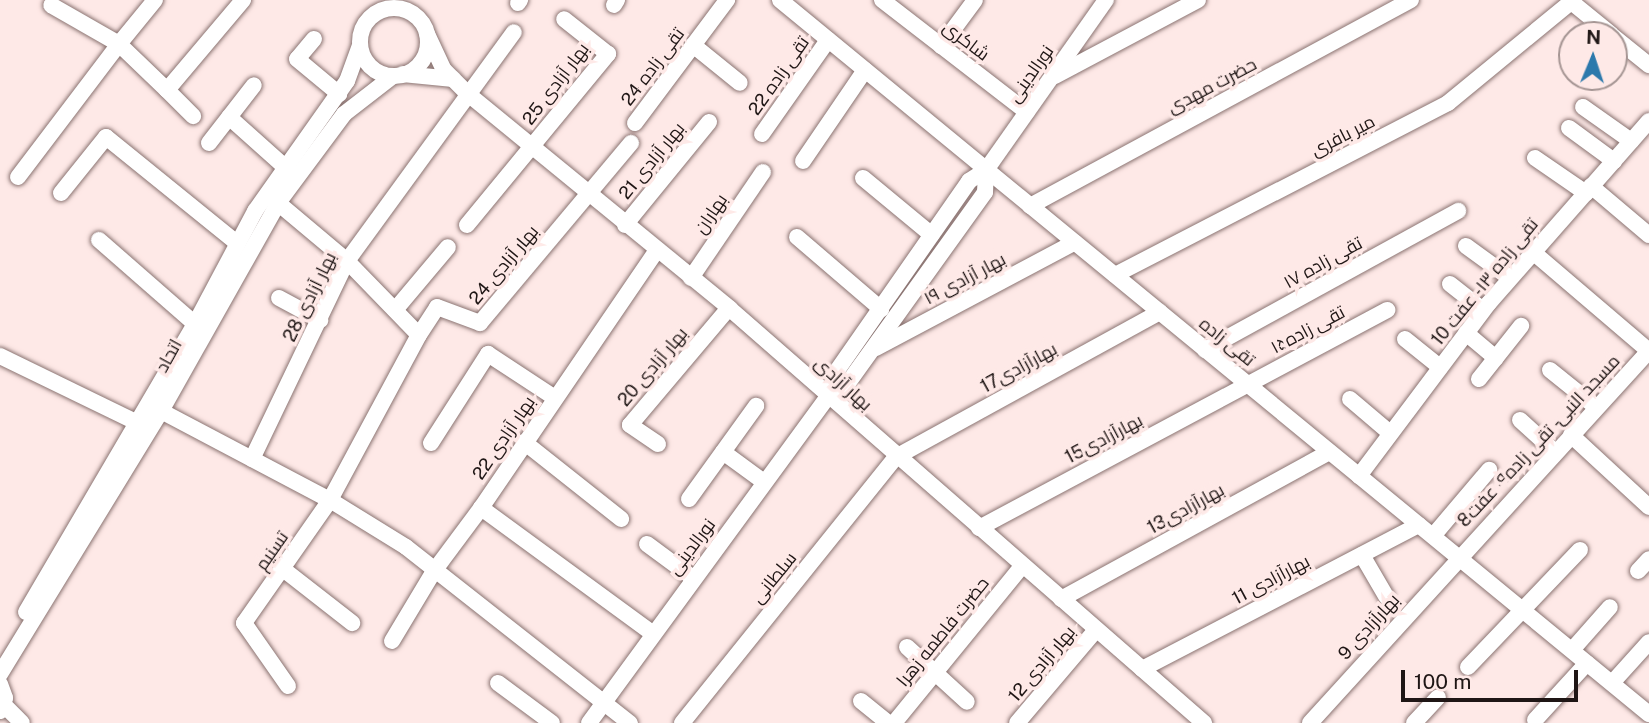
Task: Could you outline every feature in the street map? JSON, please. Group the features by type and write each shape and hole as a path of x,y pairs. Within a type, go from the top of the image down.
{"street":[{"path":"18,177 155,0"},
{"path":"167,90 243,0"},
{"path":"366,0 360,46 367,63 398,75 453,79"},
{"path":"364,24 389,8 408,8 424,0"},
{"name":"تقی زاده","path":"780,0 1612,683 1648,719"},
{"name":"شاکری","path":"882,0 1027,112"},
{"path":"941,46 975,0"},
{"name":"نورالدینی","path":"828,397 836,372 969,181 986,170 1107,0"},
{"path":"1052,77 1198,0"},
{"name":"حضرت مهدی","path":"1030,206 1411,0"},
{"name":"تقی زاده 24","path":"635,123 723,1"},
{"path":"1570,1 1595,21"},
{"name":"میر بافری","path":"1115,275 1448,103 1570,1"},
{"path":"51,5 120,44 193,116"},
{"path":"398,75 420,63 427,34 408,8"},
{"name":"بهار آزادی 25","path":"531,148 608,54 564,19"},
{"name":"بهار آزادی 28","path":"252,459 347,261 514,32"},
{"name":"بهار آزادی","path":"427,34 435,55 468,94 587,195 729,308 896,457 1204,723"},
{"path":"314,39 297,59 339,94"},
{"name":"تقی زاده 22","path":"762,134 828,40"},
{"name":"اتحاد","path":"0,658 134,421 195,324 237,243 285,167 339,94 360,46"},
{"path":"693,46 740,83"},
{"path":"1628,48 1649,65"},
{"path":"803,161 865,70"},
{"name":"اتحاد","path":"0,674 161,411 278,203 344,114 398,75"},
{"path":"209,143 254,85"},
{"path":"1584,107 1631,141"},
{"path":"229,117 285,167"},
{"name":"تقی زاده ۱۳ - عفت 10","path":"1359,476 1483,310 1649,121"},
{"name":"بهار آزادی 21","path":"625,225 709,122"},
{"path":"1569,128 1614,161"},
{"path":"61,193 106,137 237,243"},
{"path":"587,195 631,142"},
{"path":"467,225 531,148"},
{"path":"1535,158 1588,189 1649,235"},
{"name":"نورالدینی","path":"589,723 692,578 828,397 848,383 874,349 985,192 986,170"},
{"name":"بهاران","path":"691,278 763,172"},
{"path":"863,178 932,235"},
{"name":"بهار آزادی 24","path":"372,416 437,307 480,323 587,195"},
{"path":"278,203 347,261 419,335"},
{"name":"تقی زاده ۱۷","path":"1205,350 1458,211"},
{"path":"797,237 881,309"},
{"path":"99,240 195,324"},
{"name":"بهار آزادی ۱۹","path":"874,349 1074,242"},
{"path":"1466,246 1510,278"},
{"path":"395,310 447,247"},
{"name":"بهار آزادی 22","path":"652,633 481,508 657,250"},
{"path":"1533,252 1649,351"},
{"path":"1450,284 1483,310"},
{"path":"279,298 320,320"},
{"name":"بهار آزادی 20","path":"658,444 630,425 729,308"},
{"name":"تقی زاده۱۵","path":"1248,384 1387,310"},
{"name":"بهارآزادی17","path":"896,457 1160,312"},
{"path":"1479,379 1521,326"},
{"path":"1465,333 1496,358"},
{"path":"1405,339 1440,367"},
{"name":"مسجد النبی- تقی زاده۹- عفت8","path":"1457,557 1649,351"},
{"path":"431,443 488,354 555,397"},
{"path":"0,356 134,421"},
{"path":"1550,370 1596,407"},
{"name":"بهارآزادی15","path":"979,528 1248,384"},
{"path":"1350,399 1391,433"},
{"path":"689,499 756,406"},
{"path":"161,411 330,500 406,547 630,723"},
{"name":"تسنیم","path":"288,686 244,623 330,500 372,416"},
{"path":"1520,420 1555,452"},
{"path":"1571,435 1649,507"},
{"path":"524,442 621,519"},
{"path":"723,452 764,482"},
{"name":"بهارآزادی13","path":"1061,599 1329,452"},
{"name":"سلطانی","path":"682,723 896,457"},
{"path":"1433,536 1489,470"},
{"path":"392,641 434,571 481,508"},
{"name":"بهارآزادی 11","path":"1142,669 1419,525"},
{"path":"647,544 692,578"},
{"path":"1468,667 1580,550"},
{"path":"1362,555 1386,596"},
{"name":"بهارآزادی 9","path":"1310,723 1457,557"},
{"name":"حضرت فاطمه زهرا","path":"891,723 1022,566"},
{"path":"283,569 352,623"},
{"path":"1572,650 1610,607"},
{"name":"بهار آزادی 12","path":"1017,723 1096,629"},
{"path":"1612,683 1649,642"},
{"path":"907,647 967,702"},
{"path":"1535,720 1587,663"},
{"path":"498,683 552,723"},
{"path":"0,684 2,708 22,723"},
{"path":"1414,723 1438,696"},
{"path":"861,701 891,723"}]}
